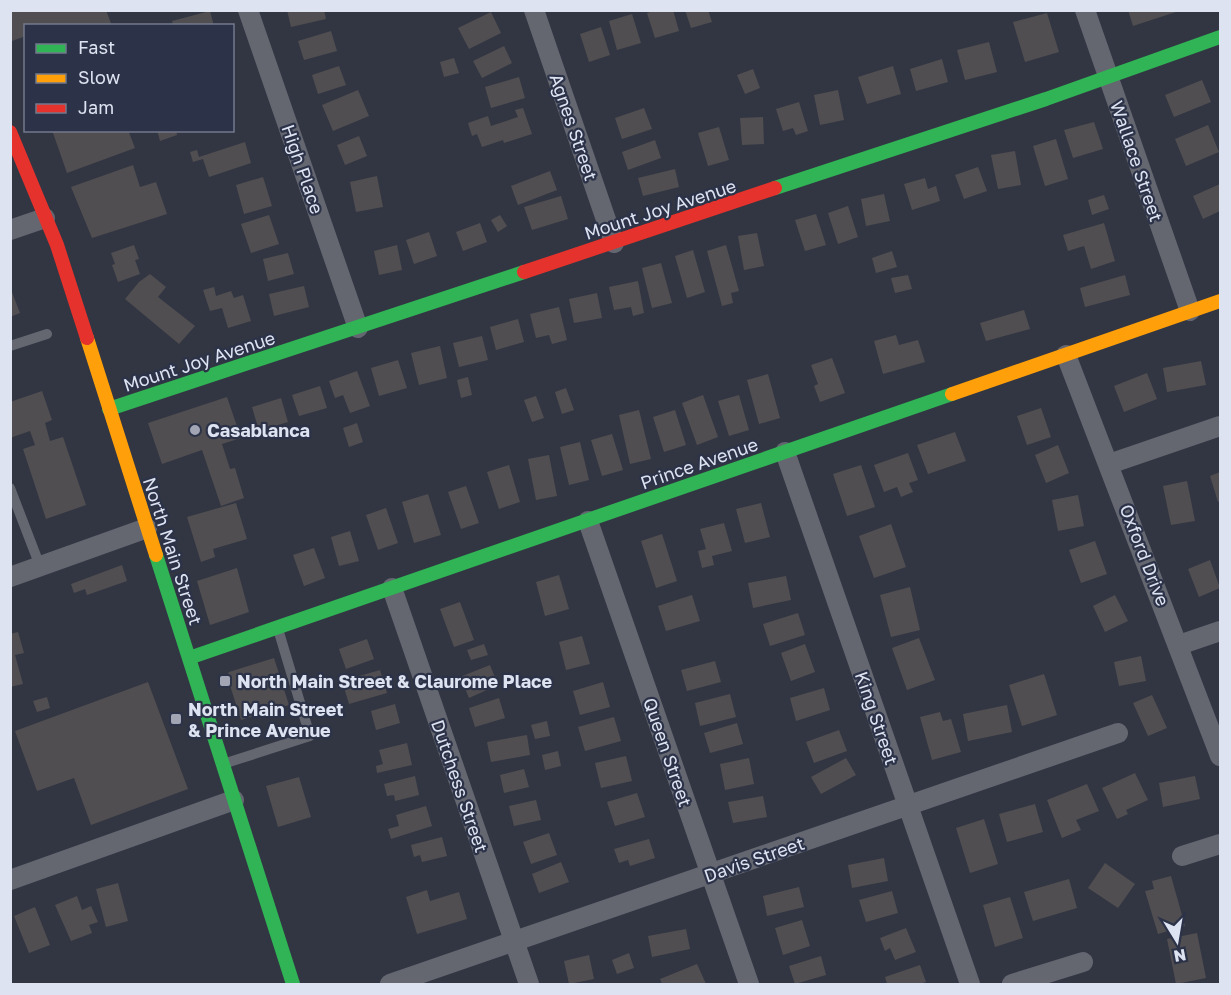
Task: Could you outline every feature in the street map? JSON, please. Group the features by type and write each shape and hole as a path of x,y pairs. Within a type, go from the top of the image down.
{"street":[{"name":"High Place","path":"248,10 358,328"},
{"name":"Wallace Street","path":"1085,10 1190,311"},
{"name":"Agnes Street","path":"537,11 614,243"},
{"name":"Mount Joy Avenue","path":"110,409 1046,99 1221,37"},
{"name":"North Main Street","path":"10,132 57,245 293,984"},
{"path":"10,230 45,218"},
{"name":"Prince Avenue","path":"189,658 1221,301"},
{"name":"Oxford Drive","path":"1066,355 1221,756"},
{"path":"1109,464 1221,426"},
{"name":"King Street","path":"785,452 970,984"},
{"name":"Queen Street","path":"588,521 749,984"},
{"path":"10,577 147,528"},
{"name":"Dutchess Street","path":"392,588 529,984"},
{"path":"1179,645 1221,631"},
{"name":"Davis Street","path":"390,984 1118,733"},
{"path":"10,880 234,800"},
{"path":"1182,856 1221,844"},
{"path":"1012,984 1083,962"}],"lane":[{"path":"10,346 48,334"},
{"path":"10,488 40,566"},
{"path":"223,765 310,736 277,627"}],"building":[{"path":"10,10 106,10 111,24 24,24 24,37 12,41"},
{"path":"287,10 324,10 326,19 291,27"},
{"path":"656,10 673,10 679,31 655,38 647,13"},
{"path":"685,10 708,10 712,22 691,28"},
{"path":"1128,10 1178,10 1179,11 1133,26"},
{"path":"210,11 213,24 173,24 172,21"},
{"path":"491,12 501,33 469,49 458,28"},
{"path":"1047,13 1059,52 1025,62 1013,22"},
{"path":"632,14 641,43 617,50 609,21"},
{"path":"601,27 610,55 589,62 580,34"},
{"path":"331,31 337,51 304,60 298,41"},
{"path":"989,42 997,72 965,80 957,50"},
{"path":"504,46 512,63 482,78 473,61"},
{"path":"454,58 459,73 444,77 440,62"},
{"path":"942,59 948,82 916,91 910,69"},
{"path":"339,66 346,85 318,94 312,75"},
{"path":"893,66 901,94 867,104 858,77"},
{"path":"753,69 760,88 745,94 737,75"},
{"path":"519,77 525,98 491,108 485,87"},
{"path":"1202,80 1211,102 1174,117 1165,95"},
{"path":"358,90 369,116 333,131 322,105"},
{"path":"838,90 844,120 820,125 814,95"},
{"path":"799,102 808,131 796,135 793,128 783,131 776,109"},
{"path":"523,108 532,134 482,147 477,134 472,136 468,123 488,116 491,126 518,117 515,110"},
{"path":"644,108 652,129 622,139 615,118"},
{"path":"763,117 764,144 742,145 740,118"},
{"path":"1094,122 1103,149 1073,158 1064,130"},
{"path":"1208,125 1219,152 1186,166 1175,139"},
{"path":"719,127 729,160 708,166 698,133"},
{"path":"53,132 129,132 135,148 67,173"},
{"path":"158,132 176,132 177,135 160,141"},
{"path":"359,136 367,156 345,165 337,145"},
{"path":"1056,139 1068,179 1045,186 1033,146"},
{"path":"655,140 661,158 628,170 622,152"},
{"path":"245,142 251,163 209,177 203,159 193,162 190,152 197,150 199,157"},
{"path":"1015,151 1021,185 998,189 991,155"},
{"path":"133,165 140,187 156,182 167,214 92,238 71,187"},
{"path":"978,167 987,191 964,199 955,175"},
{"path":"675,169 679,187 643,196 638,178"},
{"path":"550,171 557,190 518,205 511,186"},
{"path":"377,176 383,207 356,212 350,182"},
{"path":"263,177 272,206 244,214 236,185"},
{"path":"925,178 928,189 936,186 940,201 912,210 904,184"},
{"path":"1220,184 1220,211 1203,219 1193,196"},
{"path":"884,194 890,221 866,226 861,199"},
{"path":"1104,195 1109,209 1092,215 1088,200"},
{"path":"561,196 568,219 532,230 524,207"},
{"path":"848,206 858,237 838,244 828,213"},
{"path":"816,214 826,245 805,251 795,220"},
{"path":"269,215 279,244 251,253 241,224"},
{"path":"500,215 507,226 498,232 491,220"},
{"path":"480,223 487,242 463,251 456,232"},
{"path":"1104,223 1115,261 1091,269 1084,246 1068,251 1063,235"},
{"path":"429,232 437,256 414,264 406,240"},
{"path":"757,233 764,266 744,270 738,236"},
{"path":"134,245 139,259 135,260 140,274 118,282 112,265 115,264 111,253"},
{"path":"397,245 402,270 379,275 374,251"},
{"path":"726,245 739,291 731,293 733,303 722,306 707,251"},
{"path":"693,250 705,292 687,298 675,256"},
{"path":"892,251 897,267 876,273 872,258"},
{"path":"288,253 294,274 268,281 263,259"},
{"path":"661,263 672,303 652,308 642,268"},
{"path":"150,274 166,287 158,297 195,326 179,344 125,299 139,282"},
{"path":"908,275 912,289 895,293 891,278"},
{"path":"1125,275 1130,295 1085,307 1080,288"},
{"path":"638,281 644,313 633,316 631,307 614,310 609,287"},
{"path":"304,286 309,307 274,316 269,294"},
{"path":"10,287 20,313 10,317"},
{"path":"214,287 216,296 231,291 234,298 243,295 251,321 228,328 222,308 210,311 203,290"},
{"path":"597,293 602,318 574,323 569,299"},
{"path":"559,307 567,340 552,344 549,335 536,338 530,314"},
{"path":"1024,310 1030,329 986,341 980,323"},
{"path":"518,319 524,342 496,350 490,327"},
{"path":"896,335 899,345 918,340 925,362 883,374 874,341"},
{"path":"482,336 488,360 459,367 453,343"},
{"path":"440,346 447,378 419,385 411,353"},
{"path":"832,358 845,393 820,402 814,386 818,384 811,365"},
{"path":"398,360 407,388 379,396 371,368"},
{"path":"1201,361 1206,385 1167,392 1163,368"},
{"path":"357,371 370,406 350,413 343,395 335,398 329,381"},
{"path":"1147,373 1157,399 1124,412 1114,386"},
{"path":"768,374 780,418 759,424 747,380"},
{"path":"468,377 472,395 461,398 457,380"},
{"path":"320,386 327,408 299,416 292,395"},
{"path":"566,388 574,410 562,414 555,392"},
{"path":"42,391 52,420 45,423 50,441 63,437 86,505 46,519 23,449 35,445 30,431 10,438 10,402"},
{"path":"703,395 718,437 697,445 682,403"},
{"path":"739,395 749,430 729,436 718,401"},
{"path":"536,396 544,418 532,422 524,400"},
{"name":"Casablanca","path":"227,397 241,438 222,444 230,469 235,468 244,498 221,506 202,450 162,464 148,423"},
{"path":"281,398 288,422 259,431 252,407"},
{"path":"1041,408 1051,437 1027,445 1017,416"},
{"path":"639,410 651,459 630,464 619,415"},
{"path":"675,410 686,445 664,452 653,417"},
{"path":"357,423 363,442 349,447 343,428"},
{"path":"955,432 966,461 928,474 917,445"},
{"path":"612,434 623,470 602,476 591,440"},
{"path":"580,442 589,480 569,485 560,447"},
{"path":"1058,445 1069,473 1046,483 1035,455"},
{"path":"908,453 918,480 909,483 913,492 901,497 897,487 884,492 874,465"},
{"path":"549,455 557,496 536,500 528,459"},
{"path":"509,465 520,502 499,509 487,472"},
{"path":"861,465 875,507 847,516 833,474"},
{"path":"1220,472 1220,501 1218,502 1210,476"},
{"path":"1187,481 1195,521 1171,525 1163,486"},
{"path":"466,486 479,523 461,529 448,492"},
{"path":"428,494 441,535 414,543 402,502"},
{"path":"1078,495 1084,526 1058,531 1052,500"},
{"path":"236,503 247,539 213,549 215,557 201,562 187,517"},
{"path":"761,503 770,537 745,543 736,509"},
{"path":"386,508 398,543 378,550 366,515"},
{"path":"724,523 732,551 712,556 714,565 702,568 698,551 706,549 700,529"},
{"path":"891,524 906,567 874,578 859,536"},
{"path":"350,531 359,561 339,566 331,537"},
{"path":"662,534 677,581 656,588 641,541"},
{"path":"1095,541 1107,574 1081,583 1069,550"},
{"path":"314,548 325,578 304,586 293,555"},
{"path":"1210,560 1220,588 1199,597 1188,569"},
{"path":"122,565 127,581 87,595 85,589 74,593 71,584"},
{"path":"237,568 249,612 210,625 197,581"},
{"path":"559,575 569,609 545,616 536,582"},
{"path":"786,576 791,600 753,608 748,583"},
{"path":"910,587 920,630 891,637 880,595"},
{"path":"692,595 700,621 666,631 658,606"},
{"path":"1115,595 1128,621 1105,632 1093,606"},
{"path":"460,602 474,640 454,647 440,609"},
{"path":"798,613 805,635 770,646 763,624"},
{"path":"18,632 24,653 15,655 23,684 10,687 10,634"},
{"path":"582,636 590,664 566,670 559,642"},
{"path":"919,638 935,680 907,690 892,648"},
{"path":"367,639 374,659 346,669 339,649"},
{"path":"484,644 488,655 471,660 467,650"},
{"path":"805,644 815,672 791,681 781,653"},
{"path":"1141,656 1146,681 1119,686 1114,662"},
{"path":"274,658 289,705 241,720 227,676 229,672"},
{"path":"715,661 721,682 687,691 681,670"},
{"path":"490,665 498,685 469,698 460,677"},
{"path":"380,670 387,693 349,704 342,681"},
{"path":"1044,674 1057,715 1022,726 1009,685"},
{"path":"148,682 188,789 91,825 74,778 37,791 15,731"},
{"path":"603,682 610,707 580,715 573,691"},
{"path":"824,688 830,710 796,721 790,698"},
{"path":"730,694 736,717 700,726 695,703"},
{"path":"1152,695 1167,728 1148,736 1133,703"},
{"path":"47,697 50,708 37,712 33,701"},
{"path":"499,698 505,718 475,727 469,708"},
{"path":"395,704 400,723 376,730 371,711"},
{"path":"1007,705 1012,732 968,741 963,714"},
{"path":"940,712 943,721 951,719 961,752 932,760 920,717"},
{"path":"614,717 621,741 585,751 578,727"},
{"path":"547,721 550,736 535,739 531,725"},
{"path":"737,723 743,744 710,753 704,733"},
{"path":"839,730 847,751 814,763 806,742"},
{"path":"527,735 530,755 491,762 487,742"},
{"path":"407,743 412,765 377,773 376,766 383,764 379,750"},
{"path":"558,751 561,766 545,770 542,755"},
{"path":"626,756 632,781 601,788 595,763"},
{"path":"749,758 754,784 725,790 720,764"},
{"path":"846,758 856,775 821,794 811,777"},
{"path":"524,769 529,787 504,793 500,775"},
{"path":"1135,773 1148,800 1126,810 1128,814 1117,819 1102,788"},
{"path":"415,776 419,795 395,801 394,795 387,796 384,784"},
{"path":"1195,776 1200,799 1163,807 1159,783"},
{"path":"299,777 311,817 278,827 266,786"},
{"path":"1087,784 1099,811 1076,820 1081,830 1062,838 1047,800"},
{"path":"637,793 645,817 615,826 607,802"},
{"path":"763,796 767,817 733,823 728,802"},
{"path":"536,800 541,820 514,826 509,806"},
{"path":"1035,804 1043,832 1007,842 999,814"},
{"path":"426,806 432,826 391,839 388,829 399,826 396,815"},
{"path":"984,819 998,864 970,873 956,828"},
{"path":"549,833 557,855 531,864 523,842"},
{"path":"442,837 447,856 422,862 420,855 414,857 411,845"},
{"path":"649,839 655,858 630,866 628,860 619,863 614,849"},
{"path":"884,858 888,881 852,888 848,865"},
{"path":"561,862 569,882 539,893 532,874"},
{"path":"1105,863 1135,884 1118,908 1088,888"},
{"path":"1171,876 1185,926 1158,934 1145,891 1154,889 1152,881"},
{"path":"1069,879 1077,908 1033,921 1024,892"},
{"path":"118,883 128,921 106,927 96,889"},
{"path":"799,887 804,907 767,916 763,896"},
{"path":"427,890 430,901 459,892 467,919 417,934 406,897"},
{"path":"892,891 898,913 866,922 859,900"},
{"path":"77,896 82,910 91,906 98,922 89,925 92,933 71,941 55,905"},
{"path":"1010,897 1023,938 995,947 983,905"},
{"path":"35,907 50,945 29,953 14,916"},
{"path":"802,920 810,946 783,955 775,928"},
{"path":"906,928 916,952 895,960 890,948 885,951 880,938"},
{"path":"686,929 690,949 652,957 648,936"},
{"path":"1197,933 1206,978 1176,984 1167,939"},
{"path":"629,953 634,968 617,974 612,960"},
{"path":"589,955 594,979 569,984 564,961"},
{"path":"821,956 826,975 795,984 789,966"},
{"path":"697,964 706,984 662,984 660,979"},
{"path":"920,965 926,982 887,984 885,977"}],"traffic: fast":[{"path":"775,188 1046,99 1220,37"},
{"path":"109,409 524,272"},
{"path":"189,658 952,394"},
{"path":"156,555 293,984"}],"traffic: slow":[{"path":"952,394 1220,301"},
{"path":"87,338 156,555"}],"traffic: jam":[{"path":"10,132 57,245 87,338"},
{"path":"524,272 775,188"}],"place":[{"name":"Casablanca","path":"195,430"},
{"name":"North Main Street & Claurome Place","path":"225,681"},
{"name":"North Main Street & Prince Avenue","path":"176,719"}]}
